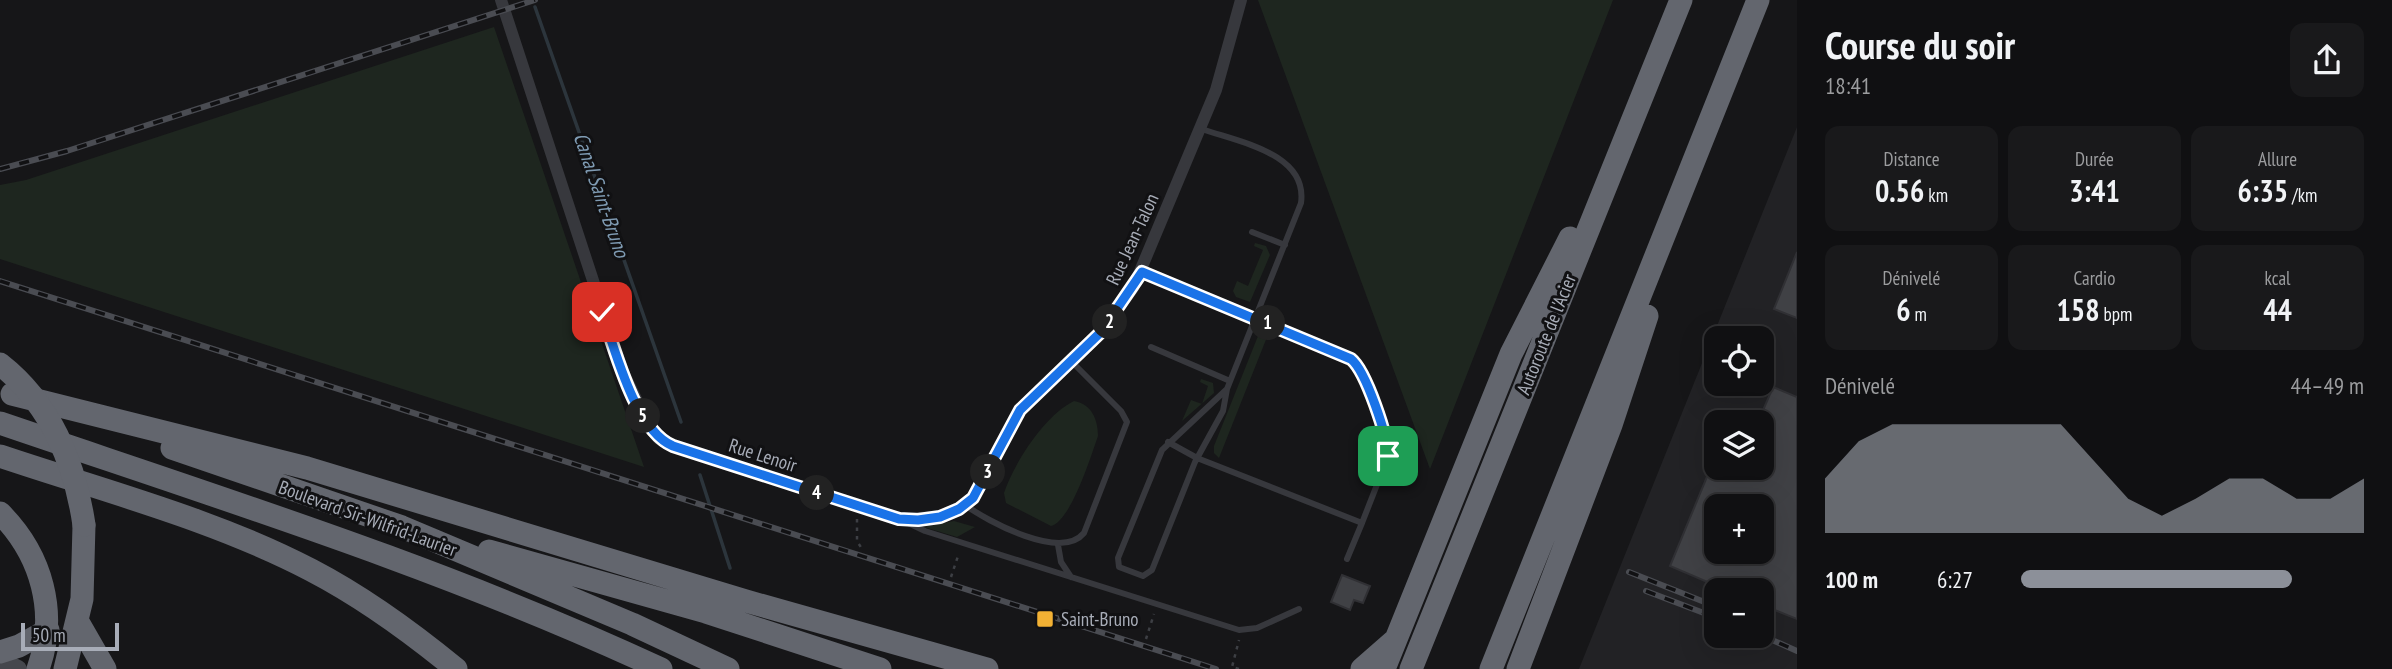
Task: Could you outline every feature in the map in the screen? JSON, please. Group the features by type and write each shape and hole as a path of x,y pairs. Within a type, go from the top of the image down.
{"highway":[{"name":"Autoroute de l'Acier","path":"1411,669 1681,0"},
{"path":"1490,669 1758,0"},
{"path":"1519,667 1611,425 1719,97"},
{"path":"1384,669 1511,355 1640,101"},
{"path":"0,364 33,396 53,427 72,472 83,525 85,574 78,622 65,669"},
{"path":"6,392 307,468 746,601 987,669"},
{"name":"Boulevard Sir-Wilfrid-Laurier","path":"6,392 402,527 619,619 728,669"},
{"name":"Boulevard Sir-Wilfrid-Laurier","path":"0,424 426,570 530,611 660,669"},
{"path":"0,456 179,516 288,558 360,599 456,669"},
{"path":"0,513 17,533 37,569 45,598 48,629 38,669"},
{"path":"402,527 643,593 880,669"},
{"path":"78,622 105,669"},
{"path":"0,652 19,646 48,629"},
{"path":"1362,669 1396,639"}],"street":[{"name":"Rue Lenoir","path":"501,0 612,344 650,428 659,439 673,446 899,519"},
{"name":"Rue Jean-Talon","path":"965,505 982,484 1020,410 1072,362 1117,312 1142,272 1202,129 1216,90 1241,0"},
{"path":"899,519 929,519 949,514 965,505"},
{"path":"0,660 18,669"}],"lane":[{"path":"1202,129 1285,161 1296,172 1301,186 1301,203 1230,381 1223,411 1197,458 1152,570 1143,576 1119,567 1117,563 1122,547 1158,458 1168,442 1227,389"},
{"path":"1252,232 1284,245"},
{"path":"1142,272 1344,355 1361,370 1389,454 1347,559"},
{"path":"1151,347 1230,381"},
{"path":"965,505 995,522 1058,545 1075,542 1084,533 1126,428 1121,411 1072,362"},
{"path":"1168,442 1197,458 1362,523"},
{"name":"Rue Lenoir","path":"899,519 962,543 1237,629 1252,630 1299,609"},
{"path":"1058,545 1063,567 1073,578"}],"path":[{"path":"858,506 857,541 862,549"},
{"path":"951,577 962,543"},
{"path":"1146,639 1158,604"},
{"path":"1237,629 1240,642 1232,667 1239,669"}],"shaded area":[{"path":"1258,0 1613,0 1430,469"},
{"path":"494,27 644,467 0,259 0,185 26,180"},
{"path":"1797,127 1797,669 1579,669 1704,358 1704,396 1774,396 1774,326 1717,326"},
{"path":"1255,243 1266,246 1270,255 1250,302 1236,297 1233,291 1237,281 1248,286 1263,250 1254,246"},
{"path":"1269,332 1219,458 1214,453 1214,446 1258,336"},
{"path":"1201,379 1213,383 1214,393 1202,403 1208,386 1200,382"},
{"path":"1191,400 1202,404 1182,421"},
{"path":"1074,401 1090,409 1097,424 1098,436 1073,501 1066,513 1051,526 1006,503 1004,493 1015,468 1032,441 1052,417"},
{"path":"954,521 975,527 957,537 924,527"}],"building":[{"path":"1797,252 1797,318 1774,309"},
{"path":"1774,387 1797,397 1797,619 1774,610 1774,578 1704,578 1704,581 1670,566 1706,480 1774,480 1774,410 1763,410 1769,396 1774,396"},
{"path":"1342,575 1370,586 1363,603 1354,600 1350,610 1331,602"}],"waterway":[{"name":"Canal Saint-Bruno","path":"535,7 681,422"},
{"name":"Canal Saint-Bruno","path":"700,475 730,568"}],"railway":[{"path":"0,169 67,151 535,0"},
{"path":"0,281 1216,669"},
{"path":"1629,572 1704,602"},
{"path":"1646,591 1704,613"},
{"path":"1774,641 1797,651"}],"place":[{"name":"Saint-Bruno","path":"1045,619"}],"route":[{"path":"602,312 623,372 645,419 659,439 673,446 899,519 940,517 959,509 973,498 1020,410 1101,332 1142,272 1351,359 1359,366 1388,449 1388,456"}]}
